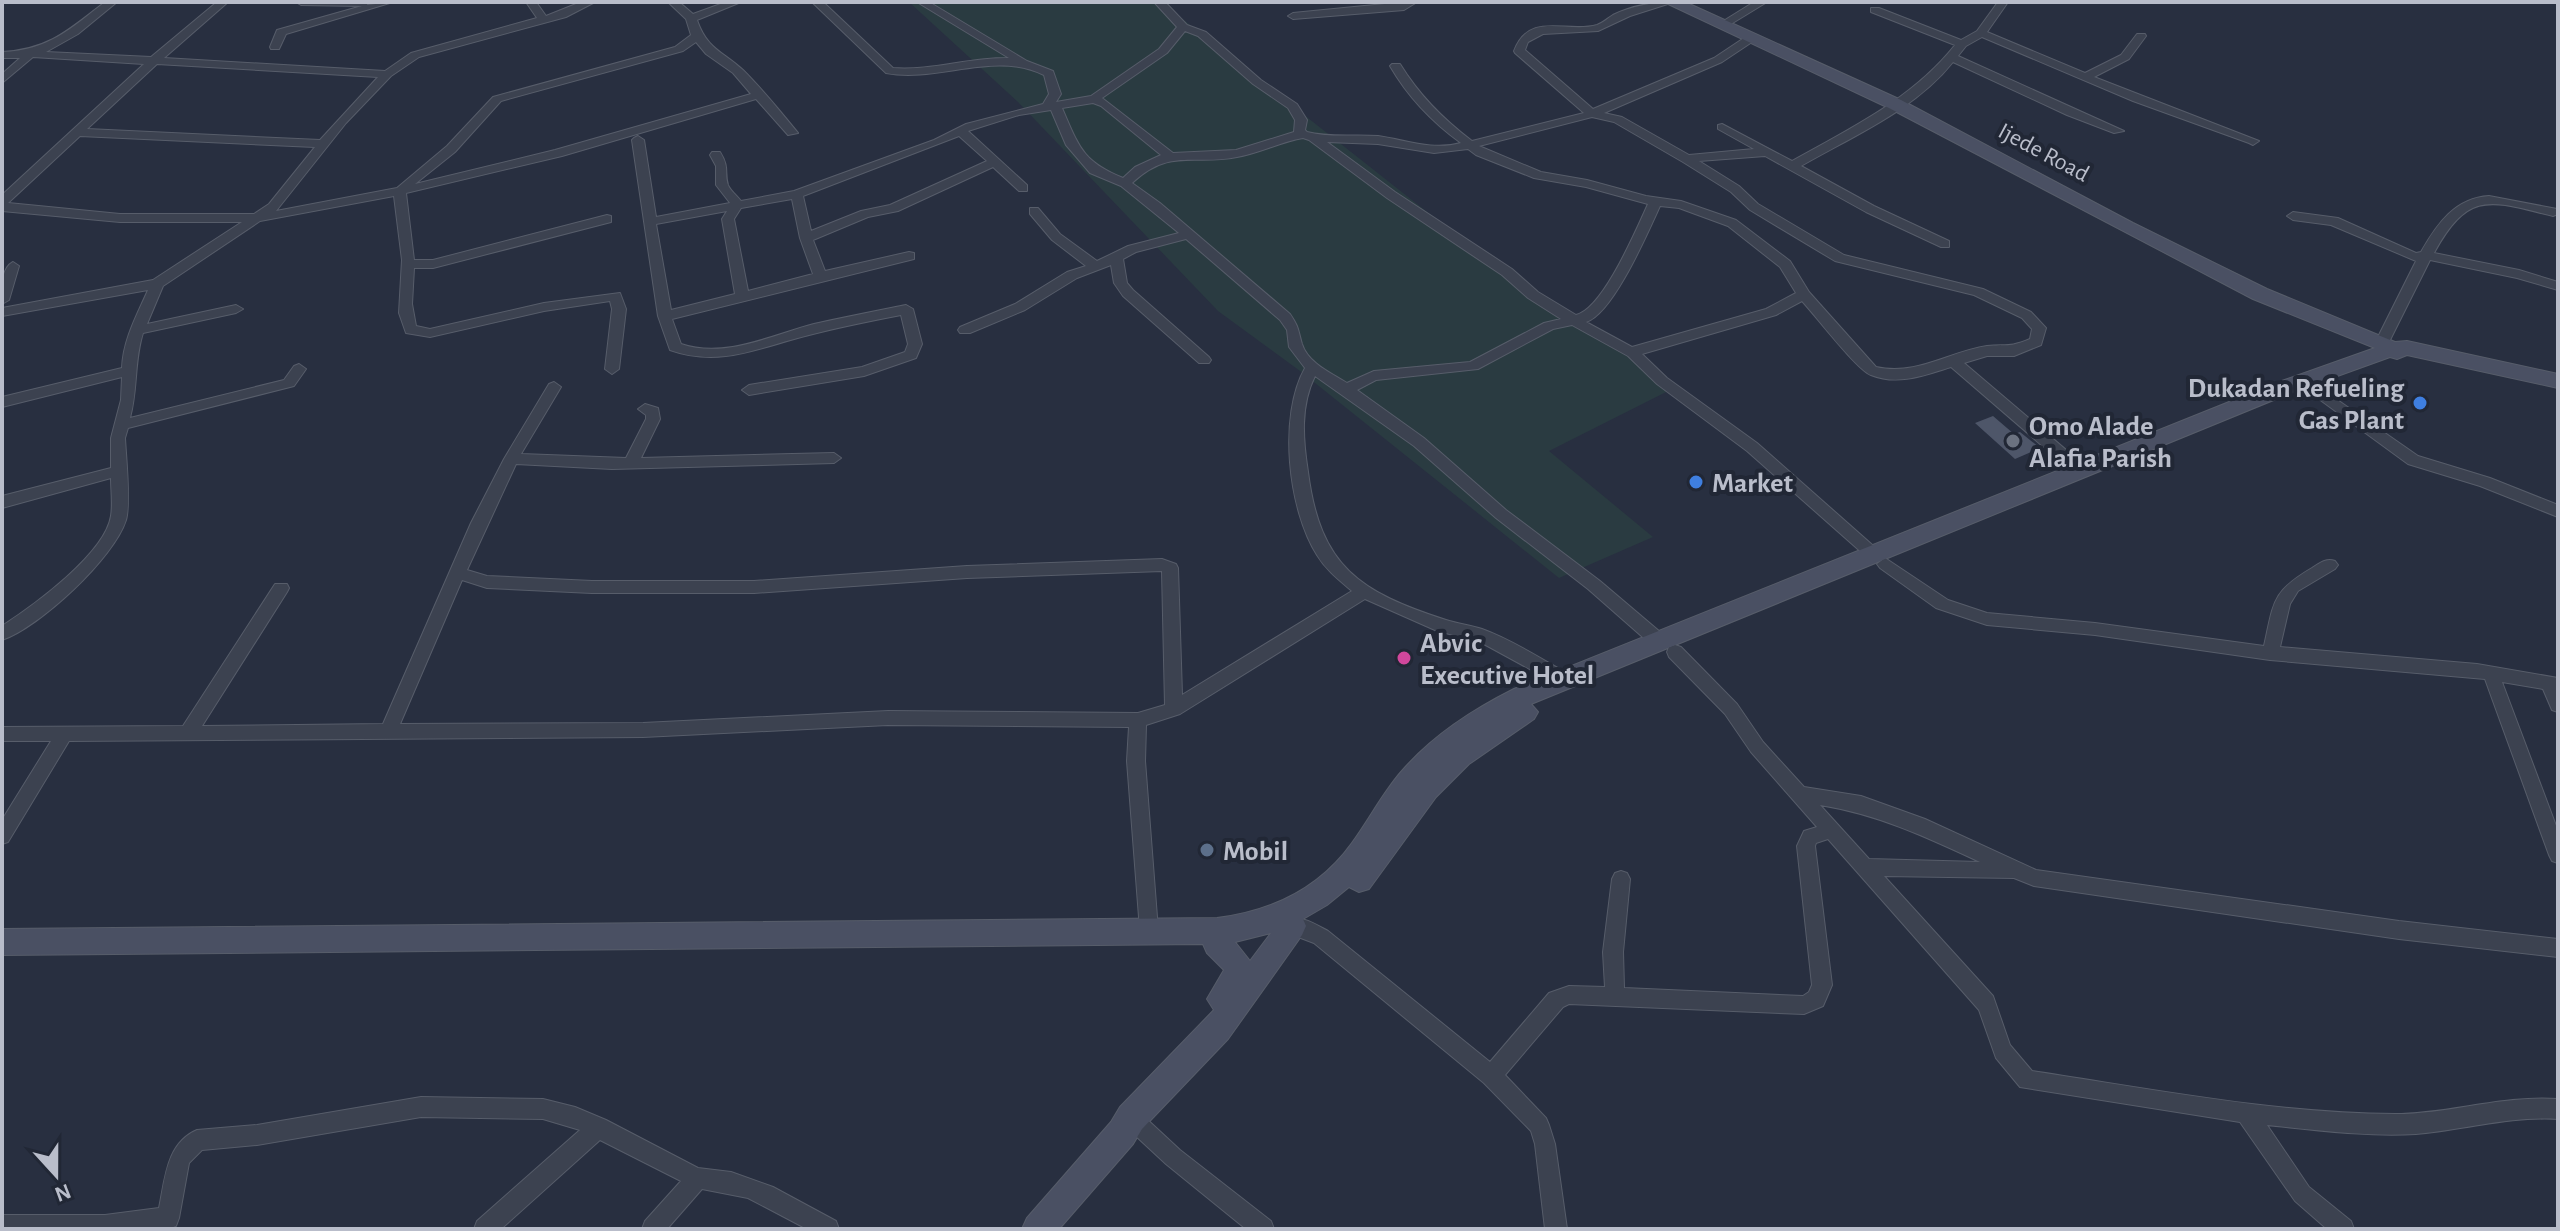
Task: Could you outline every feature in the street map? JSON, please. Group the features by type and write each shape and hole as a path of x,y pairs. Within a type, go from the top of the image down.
{"main road":[{"name":"Ijede Road","path":"1670,2 1895,104 2126,227 2260,294 2392,349 2558,389"},
{"name":"Ijede Road","path":"2392,349 2407,348 2558,381"},
{"path":"2,942 1217,944 1254,938 1292,926 1323,911 1355,885 1427,789 1460,756 1505,723 1553,698 1879,559 2313,388 2392,349"},
{"path":"1879,559 2080,470 2286,387 2392,349"},
{"path":"2,955 118,957 587,943 1232,930 1288,915 1317,898 1343,875 1411,779 1447,744 1493,712 1563,679 1668,647"},
{"path":"1038,1229 1112,1145 1131,1118 1218,1029 1292,926"},
{"path":"1184,1062 1201,1027 1239,972 1236,962 1217,944"}],"street":[{"path":"2,80 30,54 57,45 112,2"},
{"path":"223,2 156,59 2,203 6,208 34,213 120,218 257,218 399,191 558,153 758,95"},
{"path":"301,2 373,2"},
{"path":"275,47 281,32 388,2"},
{"path":"531,2 543,19"},
{"path":"2,312 157,284 279,201 322,144 387,74 423,52 562,15 590,2"},
{"path":"673,2 691,18 697,36 710,52 737,71 792,133"},
{"path":"691,18 736,2"},
{"path":"817,2 890,71 916,71 994,59 1045,70 1053,82 1055,94 1051,108 1068,139 1088,164 1105,177 1125,183 1285,317 1294,329 1296,347 1312,368 1419,442 1501,514 1668,647 1731,709 1757,747 1986,1003 2007,1062 2027,1080 2245,1112 2397,1124 2446,1121 2493,1110 2558,1109"},
{"path":"922,2 946,19 967,26 1010,51 1023,63"},
{"path":"1159,2 1183,27 1202,34 1257,82 1293,106 1301,120 1302,135"},
{"path":"1293,16 1404,7 1412,2"},
{"path":"1396,66 1406,84 1441,123 1469,145 1529,173 1699,209 1732,223 1752,242 1785,264 1804,295 1872,371 1891,375 1911,374 1987,351 2014,351 2036,342 2039,328 2017,307 1987,295 1840,258 1754,207 1735,189 1687,159 1618,119 1592,114 1519,51 1520,44 1529,34 1557,28 1600,27 1619,16 1670,2"},
{"path":"1722,25 1762,2"},
{"path":"1794,165 1892,110 1895,104 1935,75 1962,44 1981,33 2003,2"},
{"path":"1875,10 1962,44"},
{"path":"649,217 653,221 664,220 797,194 938,142 960,130 1018,112 1094,99 1163,51 1183,27"},
{"path":"1981,33 2137,99 2253,141"},
{"path":"399,191 451,149 497,99 679,49 697,36"},
{"path":"2085,77 2105,64 2125,57 2141,36"},
{"path":"1125,183 1140,168 1168,154 1233,154 1302,135 1379,140 1439,151 1469,145 1592,114 1718,60 1751,38"},
{"path":"2,55 156,59 387,74"},
{"path":"1950,56 2071,113 2118,131"},
{"path":"1094,99 1105,104 1168,154"},
{"path":"1722,127 1870,209 1945,244"},
{"path":"960,130 1023,188"},
{"path":"78,132 322,144"},
{"path":"1302,135 1572,320 1631,352 1662,381 1752,447 1879,559 1942,604 1987,619 2095,629 2270,653 2350,658 2491,674 2553,684 2558,705"},
{"path":"638,140 665,316 675,347 689,354 708,354 756,346 806,331 906,309 915,344 911,355 864,371 749,390"},
{"path":"1687,159 1767,152"},
{"path":"716,155 722,166 722,185 737,204"},
{"path":"806,238 865,214 894,208 993,163"},
{"path":"399,191 405,212 408,264 403,307 411,330 430,333 544,307 615,296 619,309 612,369"},
{"path":"797,194 806,238 820,275"},
{"path":"2392,349 2394,326 2414,275 2458,208 2469,203 2495,200 2553,212"},
{"path":"1346,389 1374,376 1473,366 1542,329 1594,312 1625,266 1656,201"},
{"path":"737,204 728,219 742,295"},
{"path":"1034,211 1056,237 1096,267"},
{"path":"2293,216 2334,221 2408,255 2426,255 2519,274 2558,286"},
{"path":"408,264 433,264 607,219"},
{"path":"965,330 1020,307 1059,281 1132,249 1186,235"},
{"path":"665,316 820,275 909,256"},
{"path":"1116,258 1121,283 1128,293 1146,305 1204,360"},
{"path":"2,300 13,266"},
{"path":"2,634 28,618 95,556 119,518 118,438 128,400 128,371 137,330 157,284"},
{"path":"1631,352 1771,312 1804,295"},
{"path":"137,330 236,309"},
{"path":"1955,363 2080,470"},
{"path":"1312,368 1298,395 1296,419 1302,502 1310,529 1328,561 1361,593 1442,626 1479,635 1563,679"},
{"path":"121,425 289,383 299,369"},
{"path":"2,402 128,371"},
{"path":"388,733 511,459 554,387"},
{"path":"2313,388 2413,460 2535,500 2558,511"},
{"path":"631,463 653,419 653,412 645,409"},
{"path":"511,459 631,463 834,458"},
{"path":"2,502 118,471"},
{"path":"2535,500 2558,503"},
{"path":"458,573 487,582 592,587 739,587 967,572 1162,565 1170,568 1171,576 1174,709"},
{"path":"2270,653 2282,603 2292,587 2330,565"},
{"path":"188,733 281,588"},
{"path":"2,734 643,730 834,718 1138,720 1174,709 1361,593"},
{"path":"2491,674 2558,855"},
{"path":"1138,720 1136,761 1149,930"},
{"path":"2,836 64,734"},
{"path":"1799,794 1861,804 1919,825 2015,872"},
{"path":"1491,1076 1556,1000 1569,995 1804,1005 1816,999 1822,985 1806,846 1810,837 1831,830"},
{"path":"1867,867 2015,872 2091,887 2243,909 2558,948"},
{"path":"1615,997 1613,952 1621,879"},
{"path":"1292,926 1321,937 1491,1076 1539,1125 1545,1144 1556,1229"},
{"path":"2,1226 167,1224 180,1158 197,1140 257,1135 421,1107 543,1109 575,1117 697,1178 717,1177 738,1184 828,1229"},
{"path":"2245,1112 2302,1194 2343,1229"},
{"path":"1131,1118 1173,1157 1263,1229"},
{"path":"485,1229 599,1127"},
{"path":"653,1229 697,1178"}],"shaded area":[{"path":"909,2 1161,2 1455,234 1676,387 1549,451 1653,537 1559,578 1300,371 1218,311 1018,102"}],"building":[{"name":"Omo Alade Alafia Parish","path":"1993,416 2014,434 2020,432 2040,448 2015,459 1975,423"}],"place":[{"name":"Dukadan Refueling Gas Plant","path":"2420,403"},
{"name":"Omo Alade Alafia Parish","path":"2013,441"},
{"name":"Market","path":"1696,482"},
{"name":"Abvic Executive Hotel","path":"1404,658"},
{"name":"Mobil","path":"1207,850"}]}
